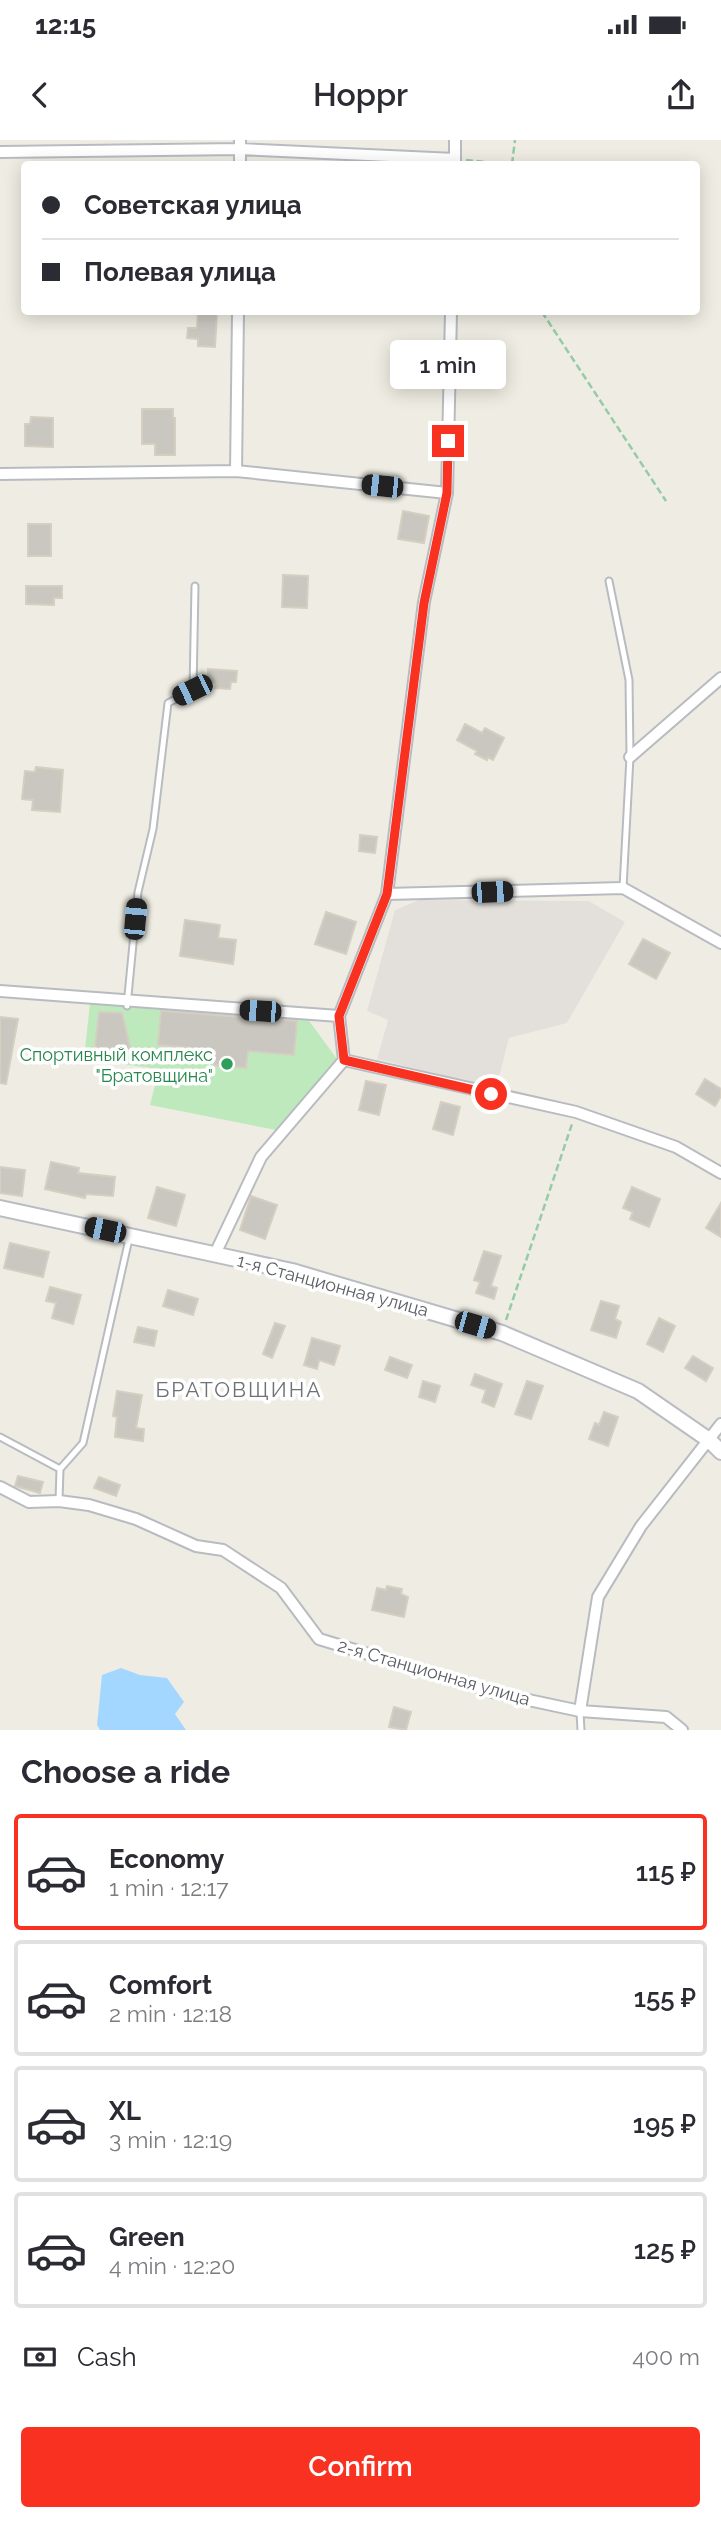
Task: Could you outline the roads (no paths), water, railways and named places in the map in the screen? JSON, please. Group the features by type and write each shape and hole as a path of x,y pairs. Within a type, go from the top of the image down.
{"main road":[{"name":"1-я Станционная улица","path":"0,1208 292,1270 502,1333 638,1391 709,1440 721,1452"}],"street":[{"path":"455,140 455,161"},
{"path":"0,152 240,145 442,161"},
{"path":"236,471 238,315"},
{"path":"215,1254 261,1157 344,1060 339,1016 387,894 424,603 447,493 452,315"},
{"path":"0,474 236,471 447,493"},
{"path":"630,757 721,678"},
{"path":"387,894 623,888 721,943"},
{"path":"0,991 127,1004 339,1016"},
{"path":"344,1060 576,1112 676,1147 721,1173"},
{"path":"580,1711 598,1597 641,1526 721,1424"},
{"name":"2-я Станционная улица","path":"0,1488 29,1502 59,1501 89,1505 136,1519 196,1546 223,1550 281,1588 319,1639 496,1693 580,1711 666,1717 682,1730"}],"lane":[{"path":"609,581 629,680 630,757 623,888"},
{"path":"127,1004 138,892 153,829 167,703 192,690 195,586"},
{"path":"59,1501 60,1469 83,1443 130,1236"},
{"path":"0,1437 60,1469"},
{"path":"580,1711 581,1730"}],"water":[{"path":"121,1668 140,1675 167,1678 184,1702 175,1714 186,1730 100,1730 97,1725 102,1675"}],"place":[{"name":"Спортивный комплекс \"Братовщина\"","path":"227,1064"}],"district":[{"name":"БРАТОВЩИНА","path":"239,1389"}]}
